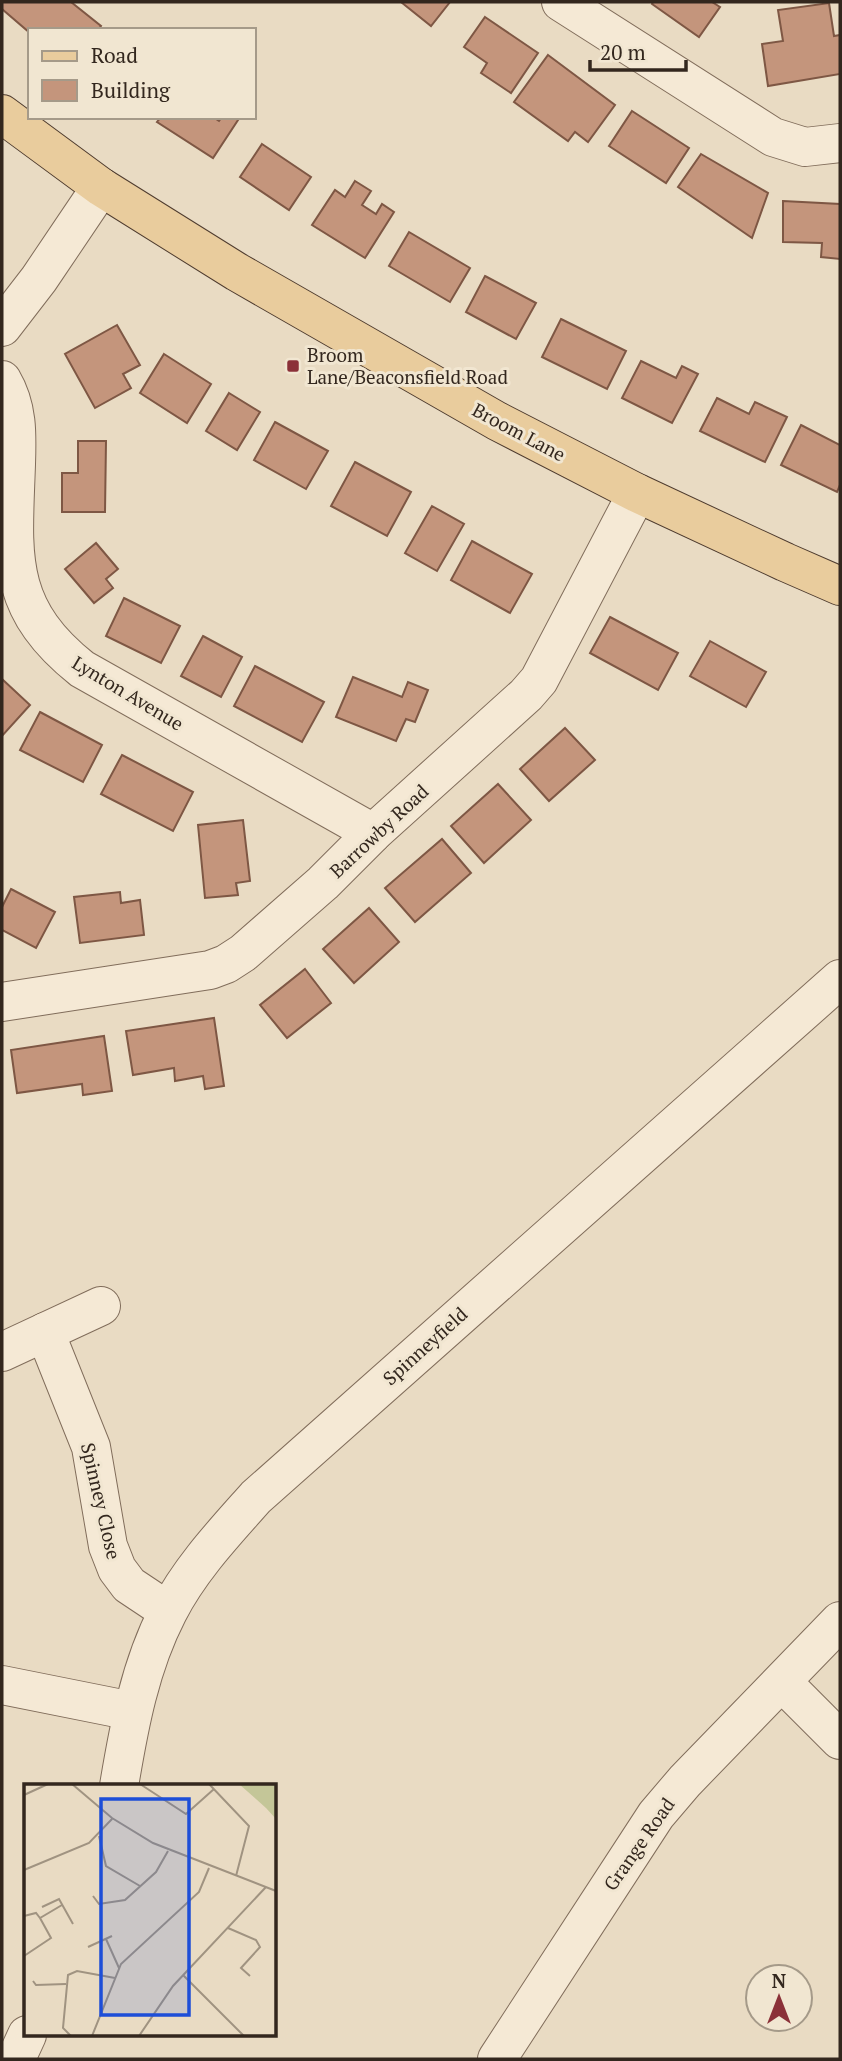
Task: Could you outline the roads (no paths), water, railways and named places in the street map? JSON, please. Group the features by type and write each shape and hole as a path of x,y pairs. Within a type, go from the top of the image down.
{"main road":[{"name":"Broom Lane","path":"2,114 101,187 237,272 497,421 637,493 840,586"}],"street":[{"path":"561,2 773,138 805,147 840,143"},
{"path":"2,327 39,279 101,187"},
{"name":"Lynton Avenue","path":"2,380 11,398 16,422 13,542 16,572 29,606 48,638 82,669 373,833"},
{"name":"Barrowby Road","path":"2,1003 209,970 226,964 243,953 323,883 373,833 526,695 539,680 637,493"},
{"name":"Spinneyfield","path":"119,1784 132,1711 150,1652 168,1611 213,1545 256,1497 840,979"},
{"path":"2,1352 100,1306"},
{"name":"Spinney Close","path":"45,1332 91,1447 108,1546 117,1569 129,1585 168,1611"},
{"name":"Grange Road","path":"497,2059 656,1815 685,1781 840,1621"},
{"path":"782,1682 840,1740"},
{"path":"2,1685 132,1711"},
{"path":"16,2059 27,2036"}],"place":[{"name":"Broom Lane/Beaconsfield Road","path":"293,366"}]}
